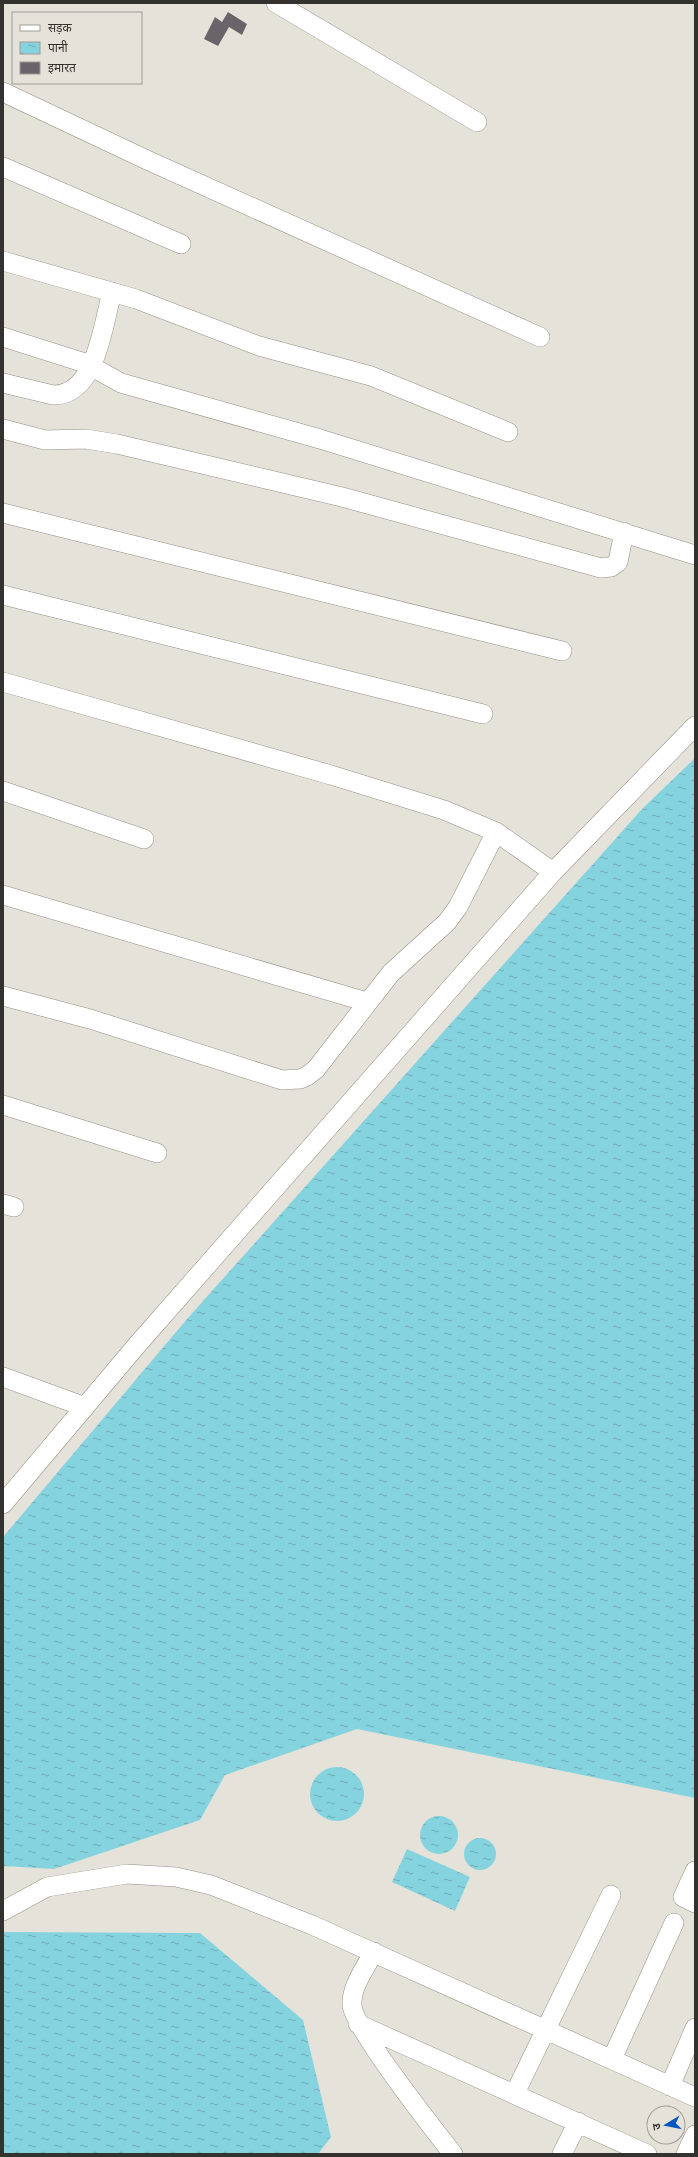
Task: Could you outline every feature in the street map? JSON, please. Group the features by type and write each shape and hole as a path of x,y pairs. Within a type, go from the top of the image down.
{"street":[{"path":"276,3 477,122"},
{"path":"3,92 147,160 540,337"},
{"path":"3,167 181,244"},
{"path":"3,261 112,292 163,309 259,346 371,376 508,432"},
{"path":"3,383 31,391 61,395 78,386 92,367 112,292"},
{"path":"3,337 64,355 92,367 121,383 320,439 695,555"},
{"path":"3,429 45,440 86,439 117,444 342,497 601,568 611,567 618,562 624,532"},
{"path":"3,513 562,651"},
{"path":"3,595 483,714"},
{"path":"3,682 332,775 444,810 496,832 553,872"},
{"path":"3,1504 553,872 695,726"},
{"path":"3,791 144,839"},
{"path":"3,996 90,1018 271,1076 291,1080 307,1076 316,1069 391,973 447,922 458,907 496,832"},
{"path":"3,895 367,1002"},
{"path":"3,1105 157,1154"},
{"path":"3,1377 86,1407"},
{"path":"695,1871 683,1897 695,1903"},
{"path":"3,1911 47,1887 127,1874 176,1877 211,1885 254,1901 374,1952 695,2098"},
{"path":"515,2093 611,1895"},
{"path":"612,2059 674,1923"},
{"path":"374,1952 356,1986 352,1998 352,2007 358,2024 453,2154"},
{"path":"358,2024 515,2093 648,2154"},
{"path":"670,2086 695,2028"},
{"path":"562,2154 578,2122"},
{"path":"686,2154 695,2134"}],"water":[{"path":"695,758 695,1798 357,1729 225,1775 200,1820 54,1869 3,1866 3,1537 187,1319 642,809"},
{"path":"332,1767 342,1767 352,1771 360,1779 364,1789 364,1799 360,1809 352,1817 342,1821 332,1821 322,1817 314,1809 310,1799 310,1789 314,1779 322,1771"},
{"path":"439,1816 452,1822 458,1835 452,1848 439,1854 426,1848 420,1835 426,1822"},
{"path":"477,1838 483,1838 493,1845 496,1854 495,1860 489,1867 483,1870 477,1870 467,1863 464,1857 464,1851 471,1841"},
{"path":"407,1849 470,1877 455,1911 392,1882"},
{"path":"3,1932 200,1933 303,2020 331,2137 318,2154 3,2154"}],"building":[{"path":"228,12 247,24 242,35 229,27 218,46 204,39 215,17 222,22"}]}
